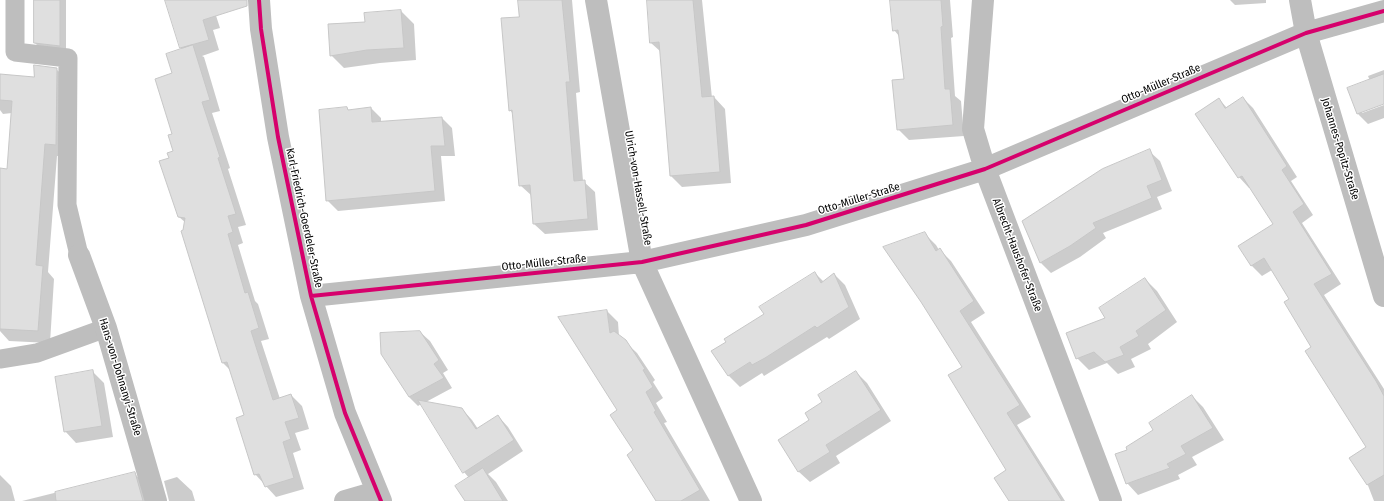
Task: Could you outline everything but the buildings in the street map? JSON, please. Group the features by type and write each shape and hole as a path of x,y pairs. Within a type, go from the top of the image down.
{"street":[{"name":"Karl-Friedrich-Goerdeler-Straße","path":"259,0 261,29 278,137 311,296 345,413 378,496"},
{"name":"Ulrich-von-Hassell-Straße","path":"596,0 642,262 751,501"},
{"name":"Albrecht-Haushofer-Straße","path":"983,0 973,129 984,169 1111,501"},
{"name":"Johannes-Popitz-Straße","path":"1300,0 1306,33 1384,296"},
{"name":"Otto-Müller-Straße","path":"311,296 642,262 806,225 984,169 1306,33 1384,11"},
{"name":"Hans-von-Dohnanyi-Straße","path":"79,255 106,328 156,501"},
{"path":"345,501 378,496"}],"lane":[{"path":"15,0 15,52 68,58 67,205 79,255"},
{"path":"0,359 37,353 106,328"}],"cycle path":[{"path":"259,0 261,29 278,137 311,296 345,413 381,501"},
{"path":"311,296 642,262 806,225 985,169 1306,33 1384,11"}]}
